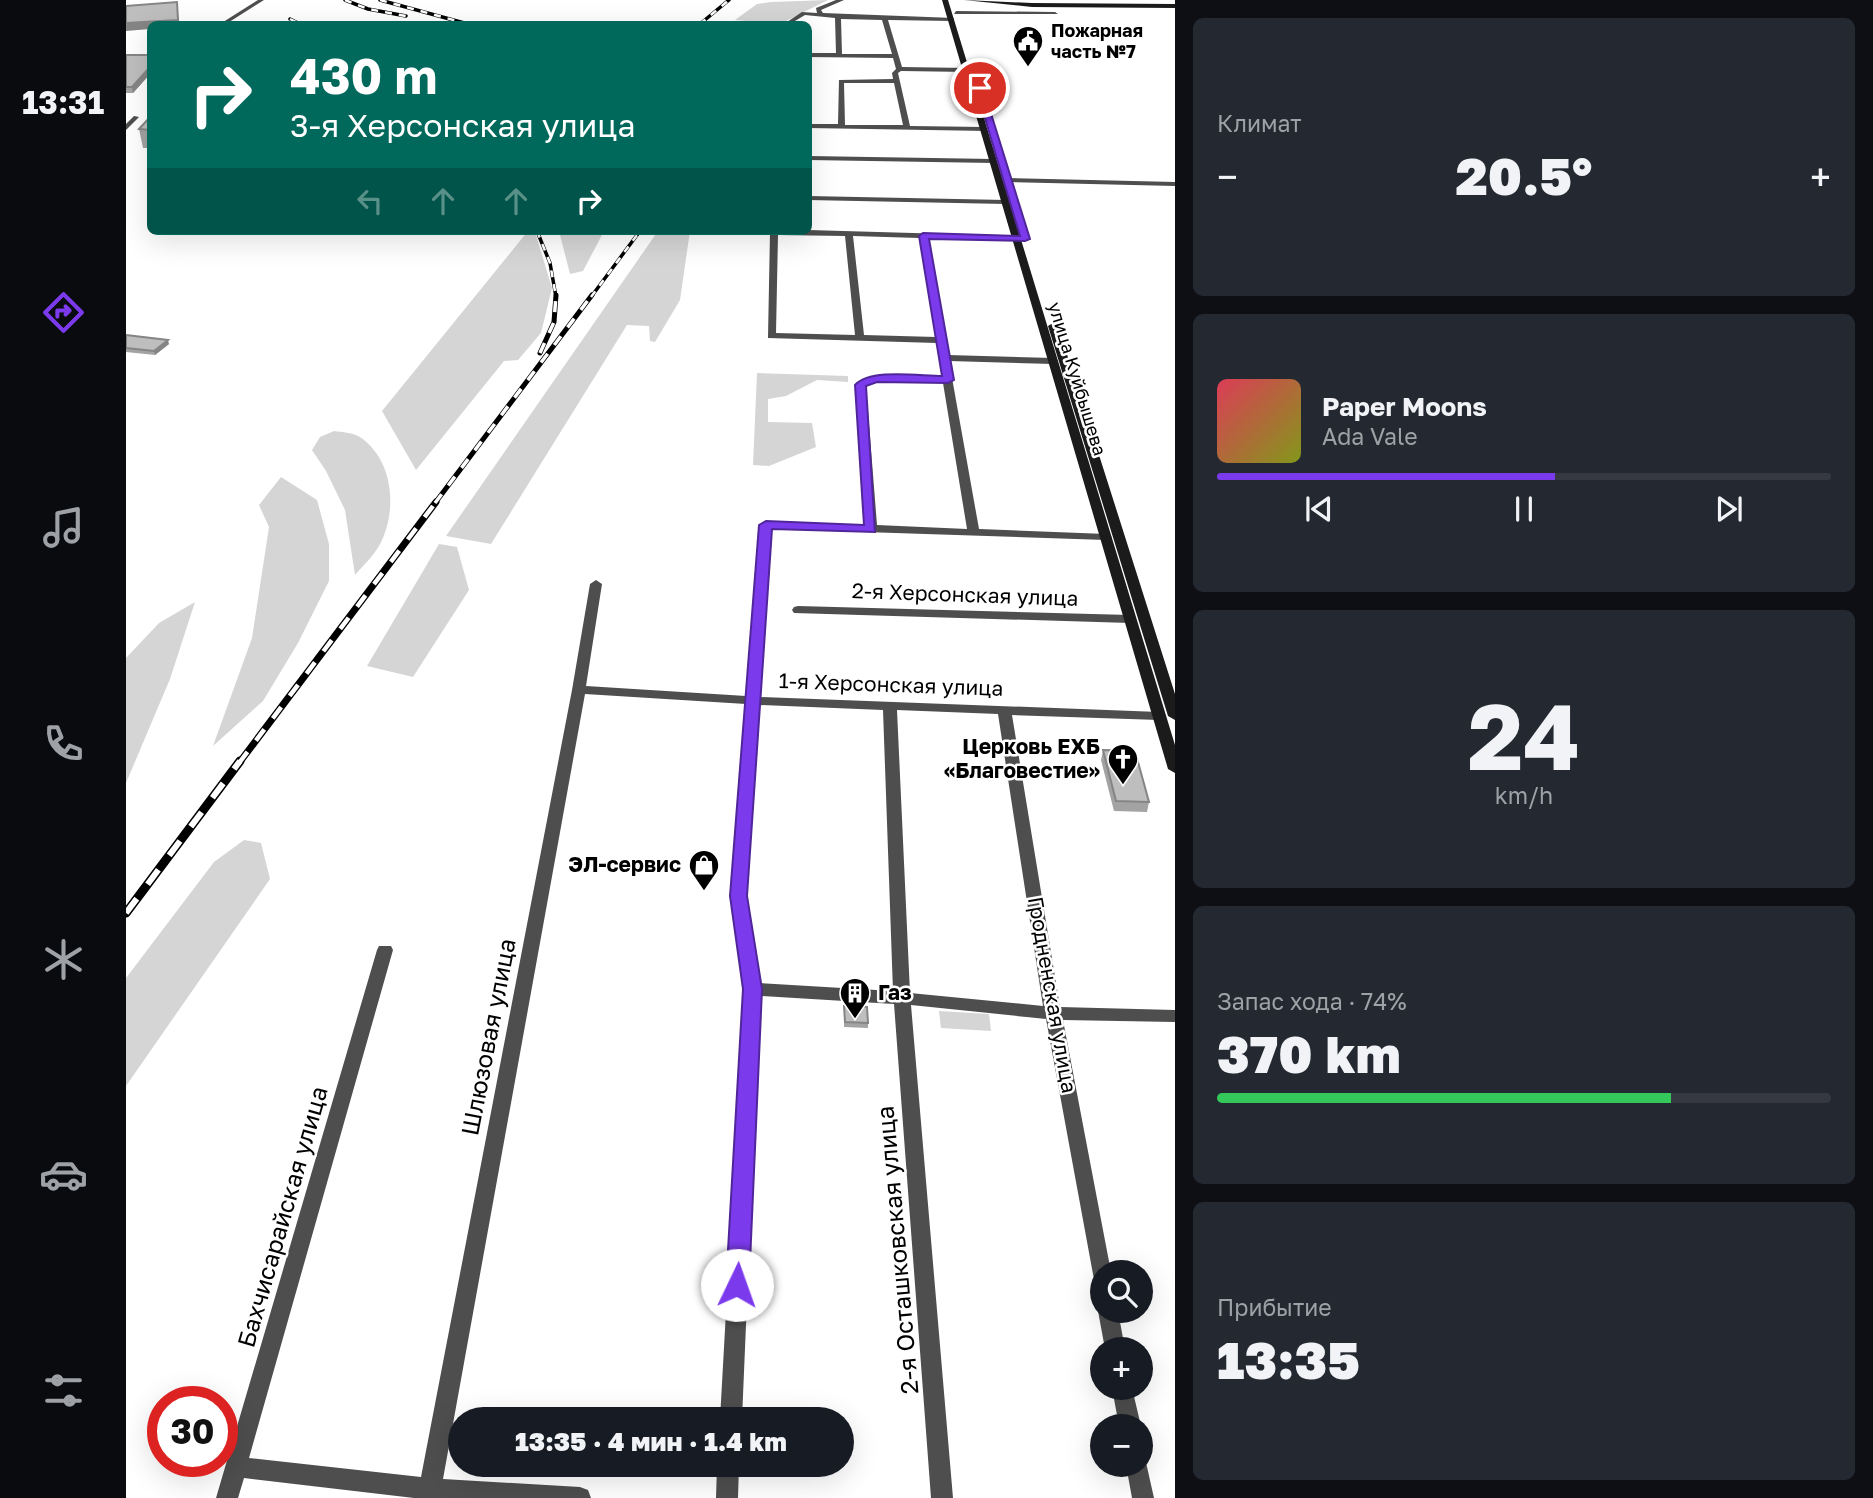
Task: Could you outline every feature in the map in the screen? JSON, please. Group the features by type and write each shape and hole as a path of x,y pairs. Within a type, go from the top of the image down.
{"main road":[{"name":"улица Куйбышева","path":"945,0 954,16"},
{"name":"улица Куйбышева","path":"952,0 954,16 1112,538 1130,619 1175,769"},
{"path":"967,0 1059,14"},
{"path":"994,3 1175,6"},
{"name":"улица Куйбышева","path":"988,129 994,161 1003,180 1006,202 1021,238"},
{"name":"улица Куйбышева","path":"1112,538 1145,620 1175,716"},
{"path":"1130,619 1145,620"},
{"path":"1159,716 1175,716"}],"street":[{"path":"226,21 234,13 256,5 261,0"},
{"path":"820,14 818,9 841,0"},
{"path":"902,0 911,0"},
{"path":"792,21 804,13 886,18 1059,14"},
{"path":"838,17 839,55"},
{"path":"886,18 899,69"},
{"path":"812,55 894,56"},
{"path":"908,128 895,72 899,69 971,71"},
{"path":"842,127 841,81 896,81"},
{"path":"126,117 136,117 126,128"},
{"path":"812,126 988,129"},
{"path":"812,158 994,161"},
{"path":"1003,180 1175,184"},
{"path":"812,198 1006,202"},
{"path":"812,233 1021,238"},
{"path":"849,234 860,338"},
{"path":"774,235 771,336 941,340"},
{"path":"923,236 974,533"},
{"path":"944,358 1058,361"},
{"path":"871,529 861,385 867,380 877,379 948,380"},
{"path":"732,1407 752,989 738,896 755,701 766,525 1112,538"},
{"name":"Шлюзовая улица","path":"429,1494 579,690 596,584"},
{"name":"2-я Херсонская улица","path":"798,610 1130,619"},
{"name":"1-я Херсонская улица","path":"579,690 755,701 1159,716"},
{"name":"2-я Осташковская улица","path":"890,706 902,998 942,1498"},
{"name":"Гродненская улица","path":"1004,710 1099,1260"},
{"name":"Бахчисарайская улица","path":"238,1460 385,950"},
{"path":"752,989 902,998 1054,1013 1175,1016"},
{"path":"238,1467 429,1494 580,1498"},
{"name":"Бахчисарайская улица","path":"227,1498 233,1477"},
{"path":"727,1498 728,1477"},
{"path":"1139,1477 1143,1498"}],"shaded area":[{"path":"828,0 786,21 735,20 757,4"},
{"path":"525,235 536,235 552,288 541,333 518,360 504,361 416,470 382,411"},
{"path":"560,235 602,235 583,271 570,274"},
{"path":"655,235 689,235 680,300 655,342 650,341 649,326 627,325 491,544 446,536"},
{"path":"757,373 848,376 848,382 817,380 786,396 768,399 768,422 812,423 816,447 769,466 753,465"},
{"path":"334,431 357,436 371,447 380,459 389,487 389,518 385,532 377,550 355,575 345,510 326,471 312,450 320,437"},
{"path":"281,477 317,500 329,544 329,581 298,643 263,701 213,746 252,638 269,527 259,505"},
{"path":"439,544 457,547 469,590 413,677 367,666"},
{"path":"195,602 170,679 126,783 126,658 159,623"},
{"path":"244,840 261,843 270,879 126,1086 126,978 214,862"},
{"path":"939,1011 989,1014 991,1031 941,1028"}],"building":[{"path":"177,2 178,20 126,23 126,6"},
{"path":"126,55 147,55 147,70 132,87 126,87"},
{"path":"147,120 147,130 139,129"},
{"path":"126,335 168,340 154,351 126,348"},
{"name":"Церковь ЕХБ «Благовестие»","path":"1103,750 1135,751 1149,802 1116,801"},
{"name":"Газ","path":"844,1006 867,1007 868,1023 845,1022"}],"railway":[{"path":"345,0 368,9 406,16"},
{"path":"380,0 457,21"},
{"path":"704,21 729,0"},
{"path":"290,19 294,21"},
{"path":"539,235 550,263 556,296"},
{"path":"591,297 637,235"},
{"path":"435,503 592,295"},
{"path":"540,353 554,322 556,296"},
{"path":"239,763 436,502"},
{"path":"126,913 240,761"}],"place":[{"name":"Пожарная часть №7","path":"1028,68"},
{"name":"Церковь ЕХБ «Благовестие»","path":"1123,786"},
{"name":"ЭЛ-сервис","path":"704,892"},
{"name":"Газ","path":"855,1020"}],"route":[{"path":"737,1285 752,989 738,896 755,701 766,525 871,529 861,385 867,380 877,379 948,380 923,236 1025,239 980,88"}]}
